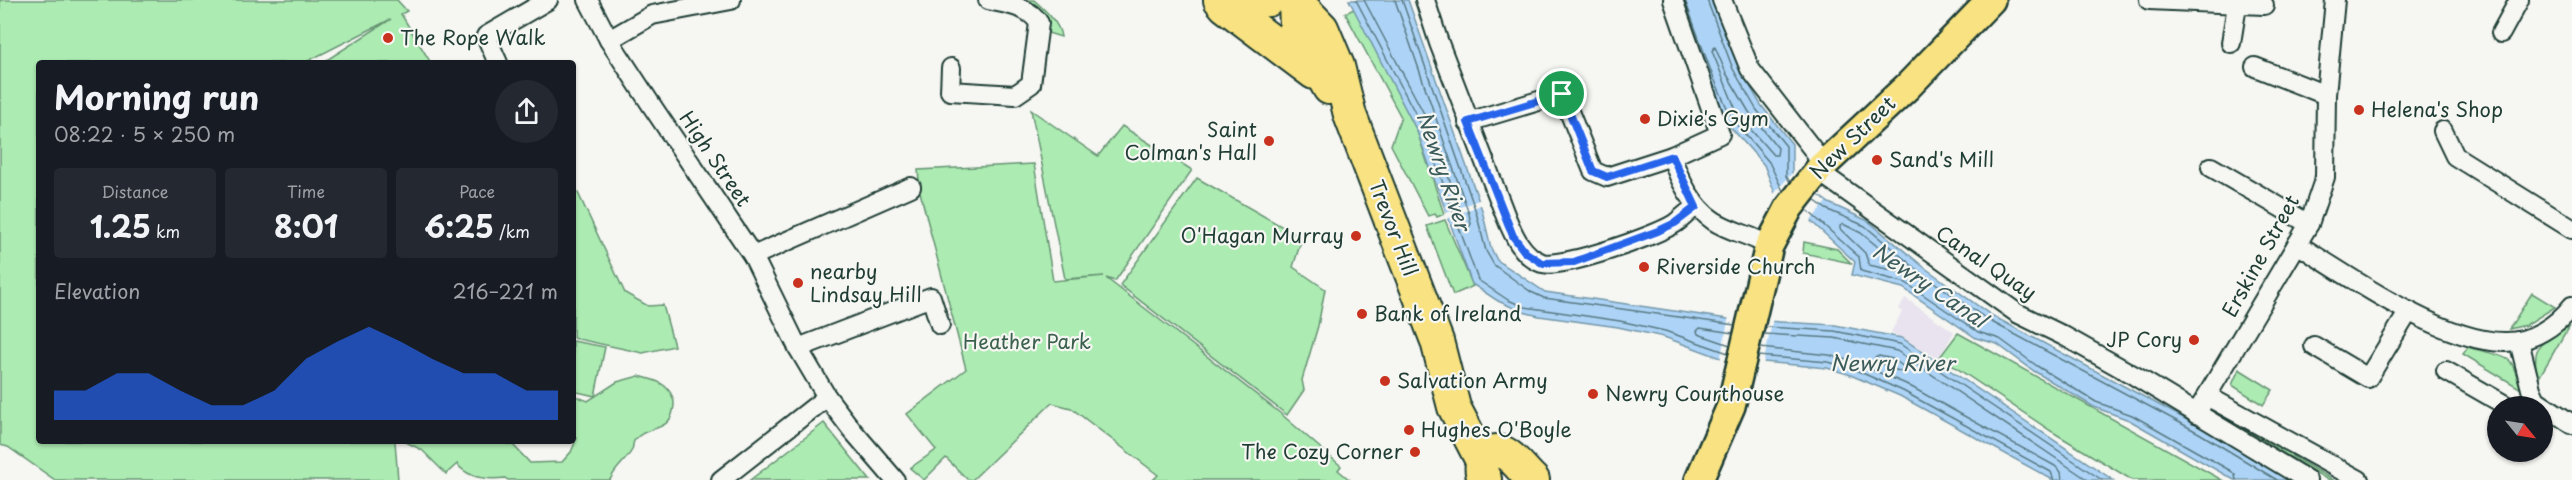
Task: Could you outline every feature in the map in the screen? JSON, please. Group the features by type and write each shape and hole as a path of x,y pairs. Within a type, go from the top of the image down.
{"highway":[{"path":"1220,0 1322,79"},
{"path":"1238,0 1248,2 1268,0"},
{"name":"Trevor Hill","path":"1295,0 1296,29 1322,79 1350,115"},
{"name":"Trevor Hill","path":"1295,0 1322,28 1338,66 1350,115 1437,341 1454,407 1504,469"}],"main road":[{"name":"New Street","path":"1704,470 1731,406 1769,246 1789,208 1813,176 1907,87 1991,0"},
{"path":"1689,480 1704,470"}],"street":[{"path":"497,60 486,36 548,0"},
{"name":"High Street","path":"588,0 609,40 753,256 798,348 827,397 895,480"},
{"path":"609,40 652,15 731,0"},
{"path":"951,68 950,91 1015,95 1031,84 1039,23 1034,15 1012,5 988,0"},
{"path":"1425,0 1468,122 1513,236 1525,252 1542,263 1574,262 1658,231 1675,223 1696,207"},
{"path":"1468,122 1562,94 1593,171 1607,177 1672,156 1720,134 1673,0"},
{"name":"Canal Quay","path":"1722,0 1750,69 1814,151 1813,176 1828,178 2017,314 2095,353 2307,480"},
{"path":"2149,0 2264,6"},
{"name":"Erskine Street","path":"2196,414 2309,224 2325,177 2326,95 2335,0"},
{"path":"2501,33 2519,0"},
{"path":"2231,43 2237,5"},
{"path":"2255,67 2326,95"},
{"path":"2443,131 2455,156 2572,229"},
{"path":"1672,156 1696,207 1714,221 1757,238 1769,246"},
{"path":"2211,167 2309,224"},
{"path":"753,256 911,187"},
{"path":"2297,244 2409,312 2427,321 2484,340 2506,342 2545,331 2560,320 2572,306"},
{"path":"798,348 931,297 940,325"},
{"path":"2314,346 2368,378 2409,312"},
{"path":"2519,340 2530,396"},
{"path":"2446,371 2490,396"},
{"path":"2207,396 2359,480"},
{"path":"721,480 827,397"},
{"path":"2553,414 2572,424"}],"shaded area":[{"path":"1905,298 1954,332 1939,359 1891,332 1902,312 1899,309"}],"green space":[{"path":"0,0 397,0 407,11 401,14 429,60 327,60 391,19 310,60 36,60 36,444 395,444 398,480 55,480 8,447 0,445"},
{"path":"1023,0 1034,0 1055,22 1061,37 1048,33 1046,21 1041,12"},
{"path":"1354,9 1417,131 1444,214 1437,217 1435,214 1428,216 1391,145 1401,117 1345,13"},
{"name":"Heather Park","path":"1031,110 1098,156 1122,126 1192,170 1115,281 1106,278 1280,413 1341,466 1338,470 1350,480 1153,480 1158,475 1071,408 1052,403 972,480 968,480 946,458 924,480 910,468 936,450 907,414 966,369 920,192 918,170 1034,164 1053,281 1104,276 1065,279"},
{"path":"1197,178 1302,238 1293,267 1325,289 1318,326 1302,380 1304,390 1287,415 1120,285"},
{"path":"576,191 625,293 648,306 663,305 674,346 643,353 576,339"},
{"path":"1445,220 1473,286 1453,295 1427,226"},
{"path":"1804,242 1837,249 1851,263 1803,253"},
{"path":"2532,293 2555,307 2526,325 2509,329"},
{"path":"2569,326 2537,381 2536,358 2539,346"},
{"path":"1958,333 2222,480 2132,480 2051,431 1940,357"},
{"path":"576,342 605,347 595,396 576,392"},
{"path":"2468,347 2510,361 2521,389 2463,354"},
{"path":"2239,369 2273,390 2263,405 2232,385"},
{"path":"639,376 659,382 667,388 674,404 671,418 667,423 644,433 634,441 632,450 610,480 492,479 473,475 457,464 446,474 422,450 410,444 508,444 513,445 530,463 562,462 576,444 576,396 588,401 617,382"},
{"path":"824,423 870,480 750,480"},
{"path":"2242,424 2287,445 2292,456 2333,480 2328,480 2241,427"}],"water":[{"name":"Newry River","path":"1349,0 1408,0 1482,210 1491,248 1497,260 1545,292 1728,319 1835,325 1902,338 2113,480 2053,480 1900,396 1848,374 1827,368 1721,358 1664,337 1618,327 1539,316 1498,301 1472,284 1417,131"},
{"name":"Newry Canal","path":"1678,0 1713,0 1738,66 1761,105 1792,144 1792,176 1829,203 1868,221 1925,268 1991,315 2202,428 2289,480 2234,480 2129,420 2094,407 2034,371 1997,344 1976,338 1903,288 1852,275 1855,262 1813,223 1775,193 1764,165 1727,123 1706,76"}],"pier":[{"path":"1792,173 1826,202 1809,223 1773,195"},
{"path":"1481,199 1483,204 1446,219 1444,214"},
{"path":"1729,316 1773,318 1763,365 1720,361"}],"place":[{"name":"The Rope Walk","path":"388,38"},
{"name":"Helena's Shop","path":"2359,110"},
{"name":"Dixie's Gym","path":"1645,119"},
{"name":"Saint Colman's Hall","path":"1269,141"},
{"name":"Sand's Mill","path":"1877,160"},
{"name":"O'Hagan Murray","path":"1356,236"},
{"name":"Riverside Church","path":"1644,267"},
{"name":"nearby Lindsay Hill","path":"798,283"},
{"name":"Bank of Ireland","path":"1362,314"},
{"name":"JP Cory","path":"2194,340"},
{"name":"Salvation Army","path":"1385,381"},
{"name":"Newry Courthouse","path":"1593,394"},
{"name":"Hughes O'Boyle","path":"1409,430"},
{"name":"The Cozy Corner","path":"1415,452"}],"route":[{"path":"1562,94 1593,171 1607,177 1672,156 1696,207 1675,223 1658,231 1574,262 1542,263 1525,252 1513,236 1468,122 1562,94"}]}
